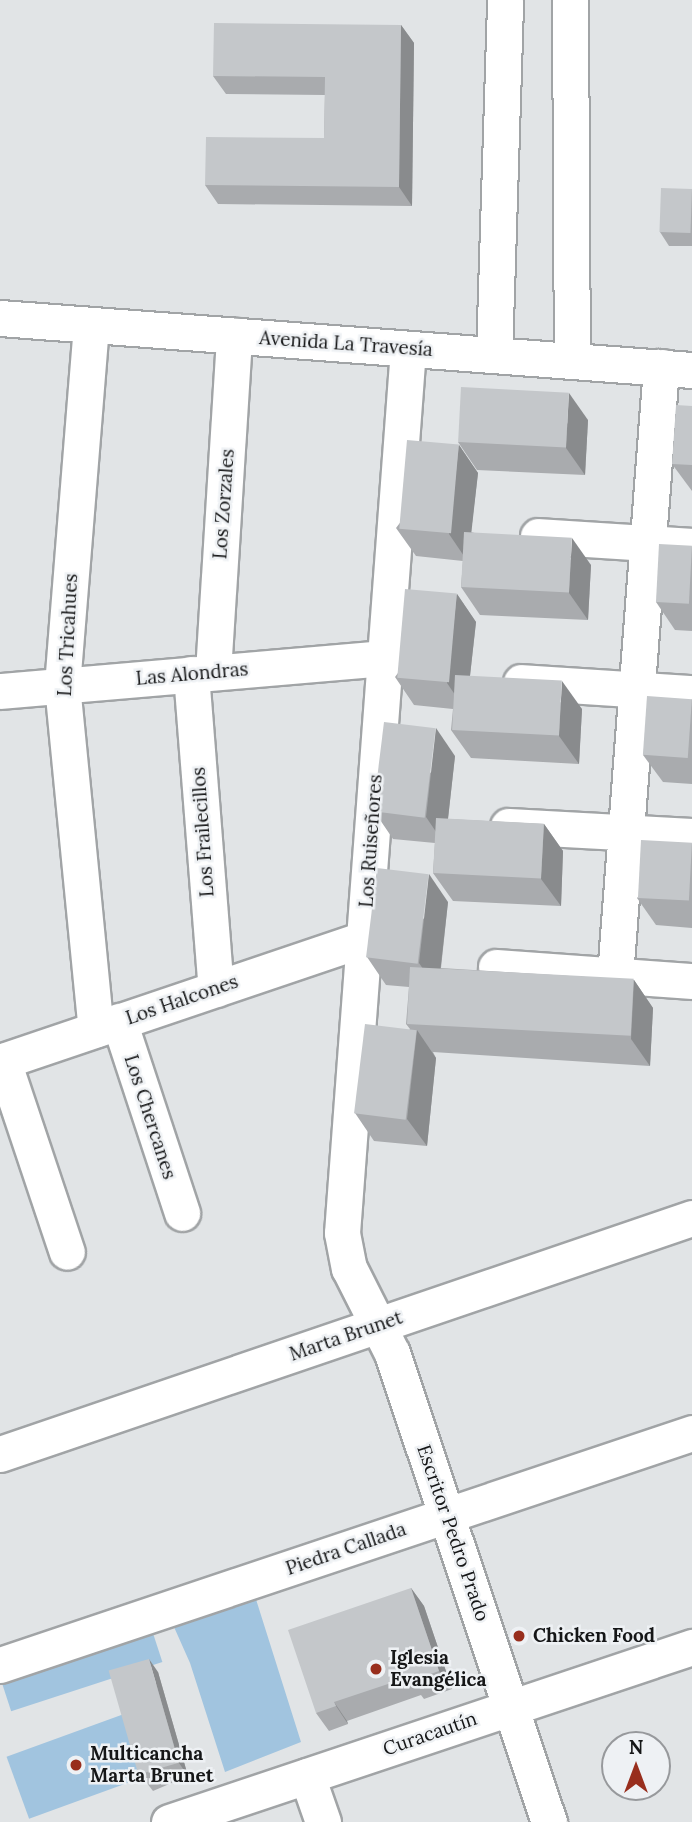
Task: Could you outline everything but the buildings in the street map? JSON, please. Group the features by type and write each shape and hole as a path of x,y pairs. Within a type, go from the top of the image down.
{"street":[{"path":"494,355 505,0"},
{"path":"570,0 572,361"},
{"name":"Avenida La Travesía","path":"0,318 676,369"},
{"name":"Los Tricahues","path":"91,325 62,685 107,1025"},
{"name":"Los Zorzales","path":"202,673 234,336"},
{"name":"Los Ruiseñores","path":"379,1325 349,1268 342,1233 408,349"},
{"path":"615,976 647,543 676,369"},
{"path":"538,536 692,546"},
{"name":"Las Alondras","path":"0,691 385,658"},
{"name":"Los Frailecillos","path":"202,673 216,989"},
{"path":"521,682 692,692"},
{"path":"508,826 692,836"},
{"name":"Los Halcones","path":"1,1061 363,939"},
{"path":"496,967 692,981"},
{"name":"Los Chercanes","path":"107,1025 182,1213"},
{"path":"1,1061 67,1252"},
{"name":"Marta Brunet","path":"0,1454 692,1218"},
{"name":"Escritor Pedro Prado","path":"379,1325 447,1516 550,1822"},
{"name":"Piedra Callada","path":"0,1665 692,1433"},
{"name":"Curacautín","path":"169,1822 692,1647"},
{"path":"307,1776 323,1822"}],"shaded area":[{"path":"254,1593 301,1742 225,1772 190,1663 170,1618"},
{"path":"150,1624 162,1662 11,1711 0,1673"},
{"name":"Multicancha Marta Brunet","path":"124,1714 147,1776 29,1819 7,1757"}],"place":[{"name":"Chicken Food","path":"519,1636"},
{"name":"Iglesia Evangélica","path":"376,1669"},
{"name":"Multicancha Marta Brunet","path":"76,1765"}]}
